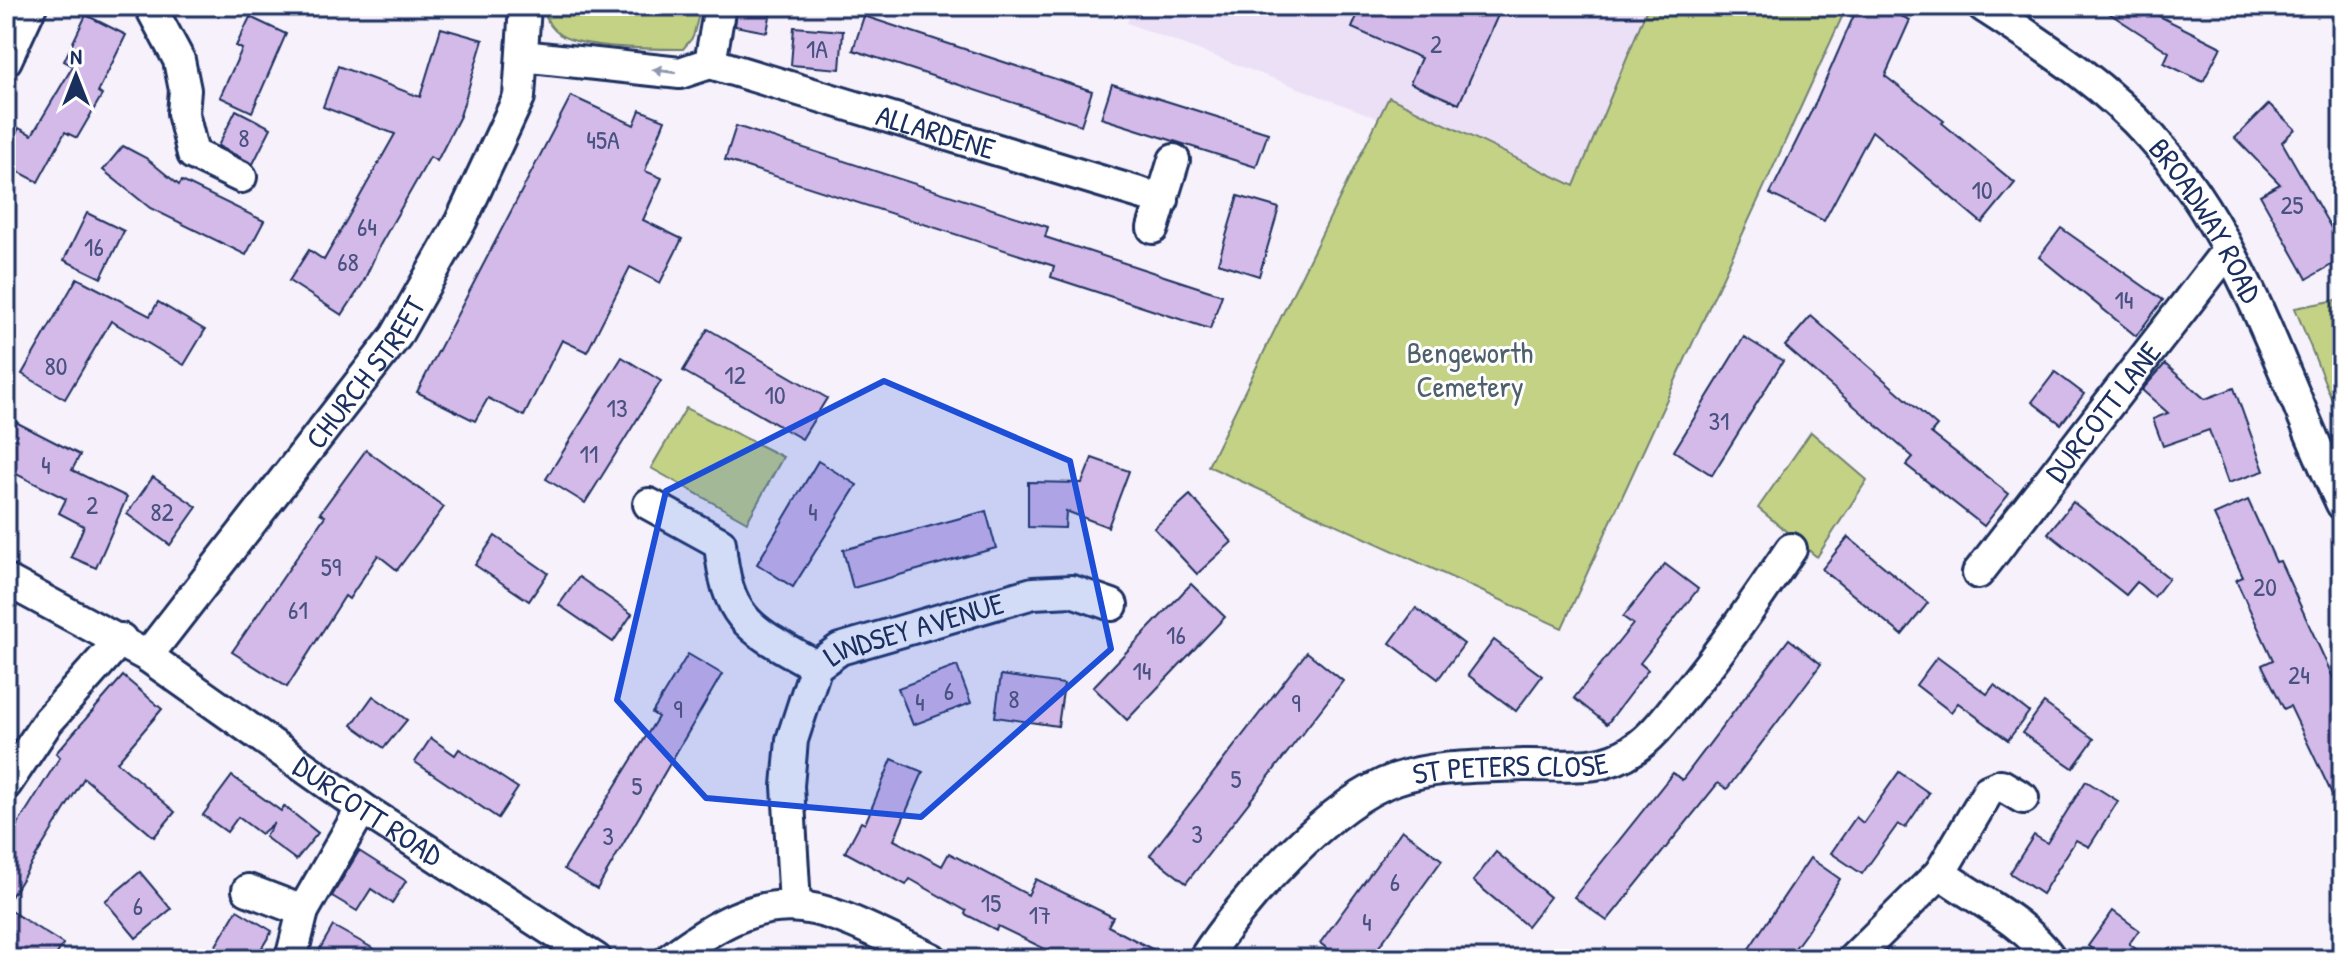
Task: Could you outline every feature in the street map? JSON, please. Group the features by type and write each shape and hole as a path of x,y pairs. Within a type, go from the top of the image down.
{"street":[{"path":"6,60 26,25 31,6"},
{"path":"150,6 179,60 185,90 183,113 193,154 241,177"},
{"name":"CHURCH STREET","path":"147,656 396,336 461,221 519,97 525,6"},
{"path":"522,56 680,73 710,63 720,6"},
{"name":"BROADWAY ROAD","path":"1983,6 2078,69 2151,136 2192,190 2266,326 2340,497"},
{"name":"ALLARDENE","path":"710,63 1158,214 1174,160"},
{"name":"DURCOTT LANE","path":"1978,573 2227,251"},
{"path":"649,504 720,543 724,585 740,616 773,642 816,666"},
{"name":"ST PETERS CLOSE","path":"1204,959 1246,903 1292,854 1346,807 1394,779 1447,769 1588,766 1612,761 1635,749 1664,721 1725,646 1791,549"},
{"name":"DURCOTT ROAD","path":"6,580 121,639 362,808 596,959"},
{"name":"LINDSEY AVENUE","path":"795,904 789,771 792,740 816,666 840,649 1033,593 1072,591 1112,605"},
{"path":"6,784 48,721 121,639"},
{"path":"1853,959 1940,873 1989,790 2001,785 2023,798"},
{"path":"291,959 303,911 362,808"},
{"path":"1940,873 1974,899 2021,926 2051,959"},
{"path":"248,890 303,911"},
{"path":"670,959 710,929 738,915 795,904 833,912 932,959"}],"highlighted area":[{"path":"884,381 1070,461 1111,649 921,817 706,798 617,700 666,491"}],"shaded area":[{"path":"1134,6 1648,6 1574,187 1390,97 1380,119 1127,23"}],"green space":[{"path":"543,6 701,6 693,37 683,49 609,46 569,39 551,26"},
{"name":"Bengeworth Cemetery","path":"1648,6 1847,6 1562,628 1208,466 1389,97 1574,186"},
{"path":"2342,299 2342,425 2295,308"},
{"path":"686,408 783,457 747,522 651,468"},
{"path":"1811,432 1867,480 1817,557 1758,508"}],"building":[{"path":"738,6 772,6 767,32 735,26"},
{"path":"1361,6 1502,6 1459,104 1410,83 1421,58 1352,28"},
{"path":"1858,6 1879,6 1910,20 1885,76 1944,121 1942,123 2015,183 1982,223 1872,131 1824,221 1770,194 1817,100"},
{"path":"2098,6 2161,6 2155,14 2221,47 2203,82 2164,63 2169,52"},
{"path":"86,15 126,35 98,92 102,95 77,138 65,132 38,182 6,165 6,151 19,128 32,135 73,66 64,61"},
{"path":"864,16 1092,91 1081,125 853,50"},
{"path":"250,17 286,34 252,112 220,97 242,49 236,46"},
{"path":"794,27 843,31 840,69 791,65"},
{"path":"441,28 483,40 460,116 437,161 430,157 380,245 363,283 342,315 289,281 309,250 324,260 395,134 323,107 338,66 420,97"},
{"path":"1112,84 1268,133 1256,167 1101,118"},
{"path":"571,96 634,125 640,110 665,120 645,171 662,178 643,220 682,239 660,283 630,267 587,352 562,340 524,416 488,398 475,421 417,392"},
{"path":"2269,104 2295,129 2282,142 2342,247 2342,259 2307,279 2260,195 2280,184 2235,138"},
{"path":"236,110 271,128 253,164 218,146"},
{"path":"736,126 1048,227 1045,237 1222,295 1210,329 1051,277 1054,266 725,160"},
{"path":"123,146 146,158 179,185 182,181 264,221 246,255 150,208 103,170"},
{"path":"1238,196 1279,208 1259,276 1218,263"},
{"path":"87,213 124,231 101,278 64,260"},
{"path":"2061,228 2163,300 2136,336 2039,257"},
{"path":"77,278 150,316 158,302 205,330 184,365 111,321 65,399 22,374"},
{"path":"1811,316 1937,426 1931,433 2009,494 1984,526 1906,465 1913,457 1785,346"},
{"path":"708,329 827,398 802,439 683,371"},
{"path":"1744,337 1783,361 1712,475 1674,451"},
{"path":"622,357 661,381 585,503 546,479"},
{"path":"2165,364 2205,399 2234,388 2264,471 2228,483 2209,430 2163,446 2153,419 2168,413 2142,390"},
{"path":"2055,372 2084,394 2061,424 2032,402"},
{"path":"6,417 80,455 72,470 127,497 96,568 71,557 84,526 59,513 66,499 6,469"},
{"path":"366,450 444,507 397,570 378,555 349,599 345,596 287,687 232,652 325,516 320,513"},
{"path":"1092,458 1129,471 1108,527 1066,511 1065,528 1028,527 1028,482 1082,483"},
{"path":"818,461 857,485 793,587 757,564"},
{"path":"153,477 197,507 170,545 127,514"},
{"path":"1190,495 1232,542 1197,574 1154,528"},
{"path":"2248,500 2276,562 2280,561 2342,697 2342,815 2290,706 2284,709 2262,665 2273,660 2236,580 2243,577 2214,515"},
{"path":"2073,502 2169,578 2154,597 2137,582 2126,595 2048,533"},
{"path":"986,511 996,548 853,588 843,550"},
{"path":"495,536 548,573 529,601 475,565"},
{"path":"1848,537 1928,603 1902,635 1822,569"},
{"path":"1665,564 1698,589 1640,663 1648,670 1607,724 1574,698 1633,624 1623,617"},
{"path":"579,577 632,614 613,642 559,605"},
{"path":"1191,584 1225,617 1127,720 1093,687"},
{"path":"1416,608 1464,644 1438,679 1390,643"},
{"path":"1789,639 1821,664 1727,789 1718,783 1607,921 1574,897 1673,773 1682,780"},
{"path":"1494,640 1542,676 1516,711 1468,675"},
{"path":"1307,652 1343,681 1186,883 1150,855"},
{"path":"688,654 722,674 597,889 564,869 658,717 652,713"},
{"path":"1937,657 1987,694 1994,685 2029,712 2008,740 1958,703 1951,712 1916,685"},
{"path":"957,666 971,703 913,725 898,688"},
{"path":"1001,675 1064,684 1058,726 995,717"},
{"path":"123,676 162,709 117,762 175,812 154,837 84,778 6,905 6,843 60,757 56,753"},
{"path":"373,696 407,720 384,748 352,725"},
{"path":"2044,703 2094,739 2073,768 2022,733"},
{"path":"431,738 455,755 459,749 518,788 498,818 415,762"},
{"path":"892,759 923,772 894,840 942,866 949,853 1028,895 1036,879 1113,917 1108,926 1171,959 1045,959 1049,951 998,926 996,930 910,879 906,885 845,852 861,822 865,824"},
{"path":"1899,772 1929,793 1905,828 1898,824 1862,874 1831,853 1856,817 1863,823"},
{"path":"232,776 281,811 284,806 318,833 296,860 265,837 274,823 261,834 238,817 227,832 203,815"},
{"path":"2086,781 2118,801 2089,847 2076,840 2042,894 2010,873 2034,835 2047,843"},
{"path":"1402,830 1442,860 1370,959 1341,959 1320,943"},
{"path":"359,851 406,881 392,903 371,889 357,911 332,896"},
{"path":"1496,852 1550,897 1527,926 1473,881"},
{"path":"1810,858 1840,879 1806,933 1787,959 1742,959"},
{"path":"140,872 171,909 136,938 105,901"},
{"path":"6,908 63,944 54,959 6,959"},
{"path":"237,910 272,931 255,959 208,959"},
{"path":"2113,911 2139,930 2129,944 2150,959 2106,959 2088,946"},
{"path":"333,926 392,959 314,959"}]}
